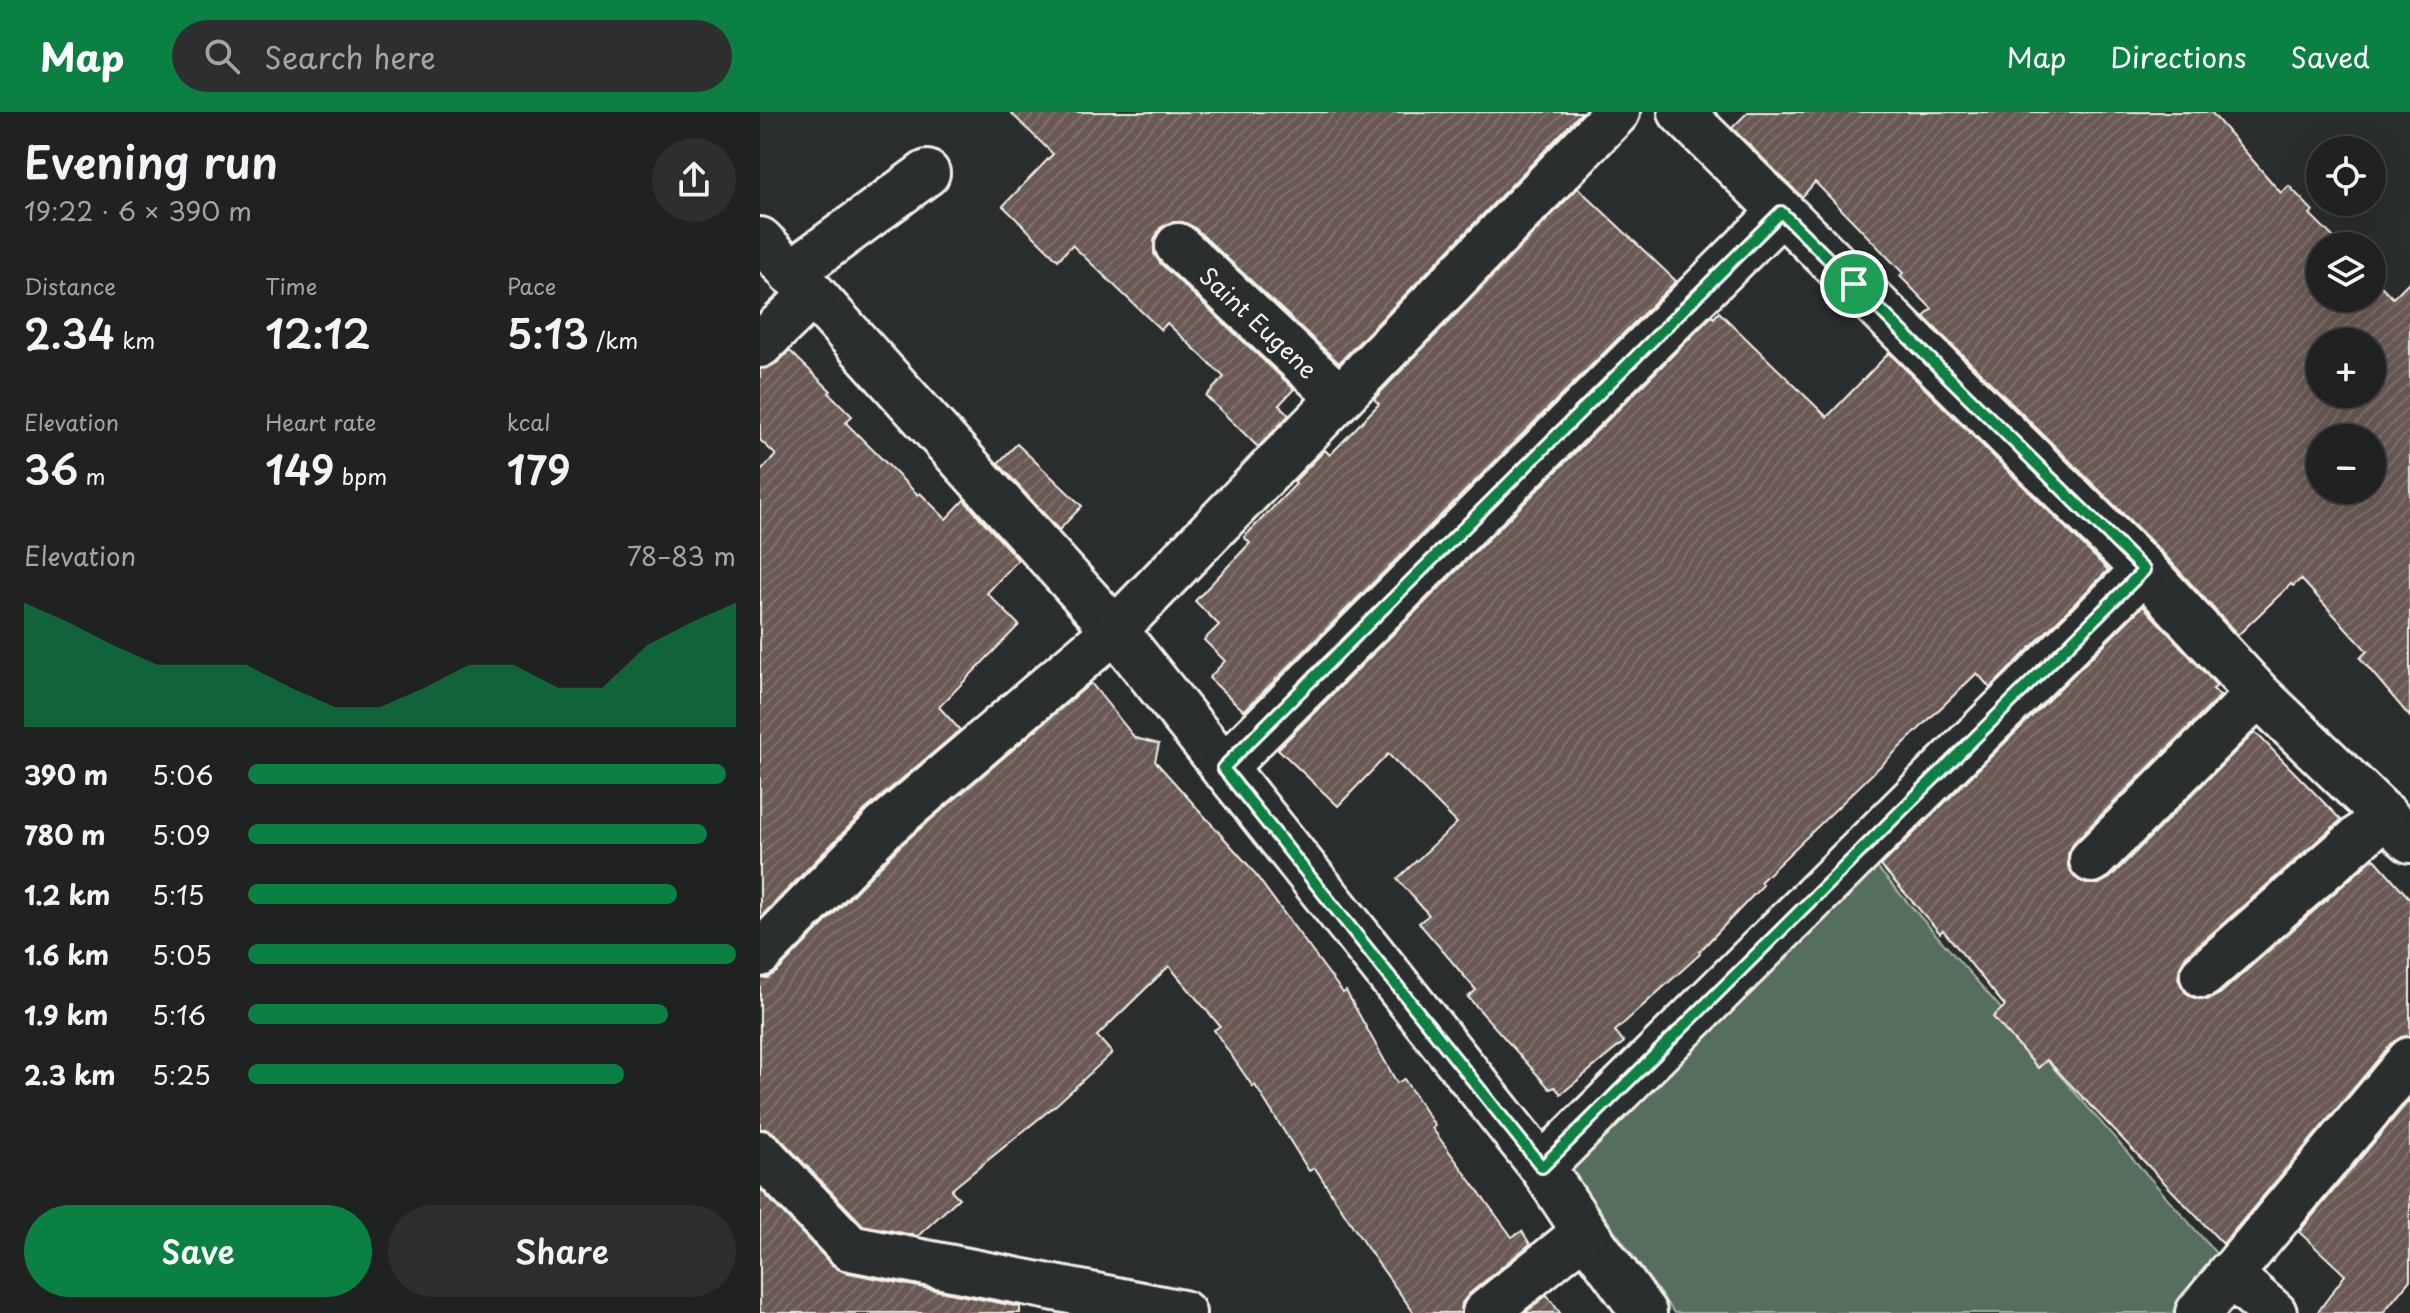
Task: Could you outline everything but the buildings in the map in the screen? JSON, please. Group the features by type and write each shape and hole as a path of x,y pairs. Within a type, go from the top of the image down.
{"street":[{"path":"760,954 883,828 1115,630 1617,112"},
{"path":"1681,112 2144,570 2258,694 2398,828 2203,975"},
{"path":"760,345 802,284 927,173"},
{"path":"1223,768 1781,212"},
{"path":"760,240 1115,630 1542,1167 1644,1313"},
{"name":"Saint Eugene","path":"1178,246 1339,397"},
{"path":"1542,1167 2144,570"},
{"path":"2092,860 2258,694"},
{"path":"2198,1313 2410,1060"},
{"path":"760,1153 850,1248 1172,1312"},
{"path":"1485,1313 1585,1232"},
{"path":"2229,1274 2274,1313"}],"green space":[{"path":"1874,864 2236,1276 2207,1313 1674,1313 1567,1164"}],"route":[{"path":"1781,212 1854,284 2144,570 1542,1167 1223,768 1781,212"}]}
